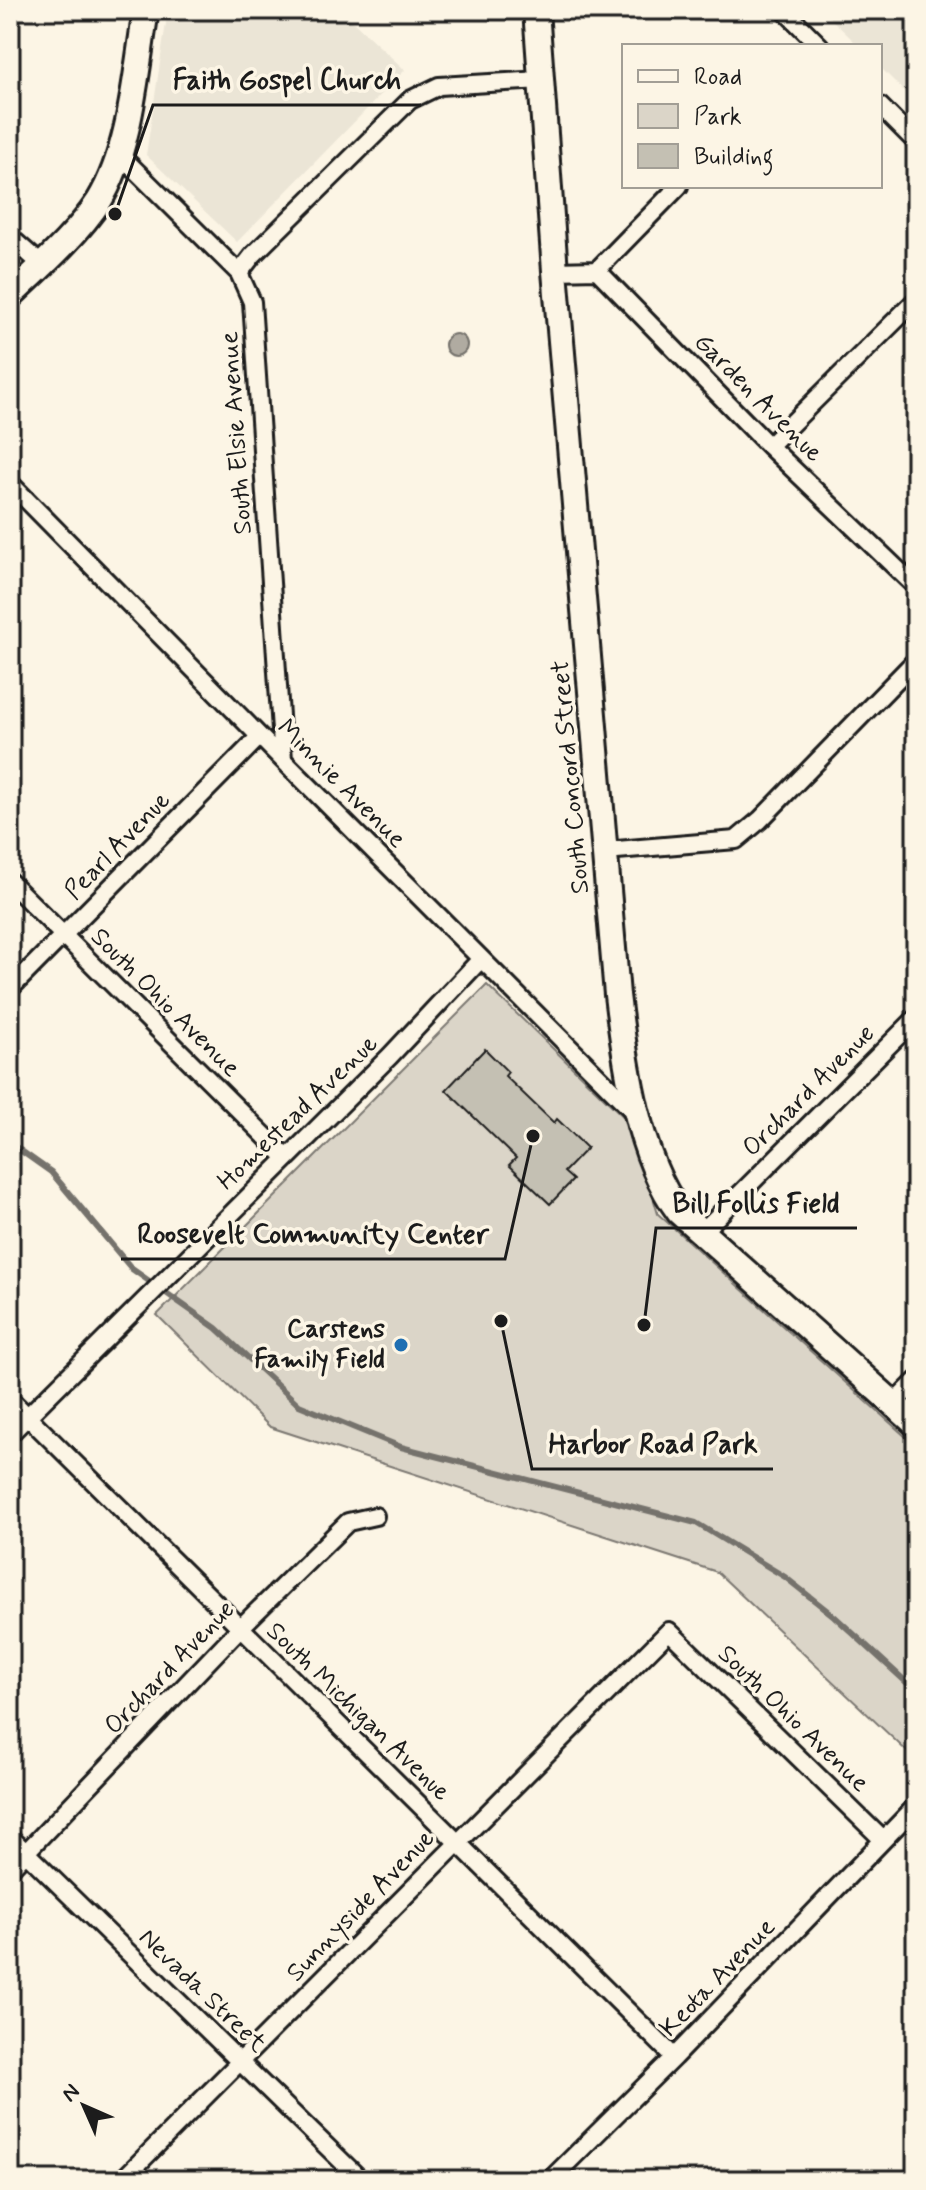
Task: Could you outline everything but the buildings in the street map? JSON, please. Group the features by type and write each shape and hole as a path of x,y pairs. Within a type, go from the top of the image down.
{"street":[{"path":"10,296 98,203 119,154 146,10"},
{"name":"South Concord Street","path":"536,10 555,271 621,1027 624,1056 639,1117 661,1185 679,1212 916,1424"},
{"path":"784,10 815,44"},
{"path":"239,273 410,100 439,86 542,80"},
{"path":"882,108 916,142"},
{"name":"South Elsie Avenue","path":"119,154 239,273 252,302 283,760"},
{"path":"555,271 597,270 677,188"},
{"path":"10,237 42,265"},
{"name":"Garden Avenue","path":"597,270 769,446 916,587"},
{"path":"769,446 916,300"},
{"name":"Minnie Avenue","path":"10,483 639,1117"},
{"path":"605,851 736,840 760,820 916,660"},
{"name":"Pearl Avenue","path":"10,989 259,737"},
{"name":"South Ohio Avenue","path":"10,882 286,1157"},
{"name":"Homestead Avenue","path":"10,1434 136,1305 390,1056 481,959"},
{"name":"Orchard Avenue","path":"702,1232 916,1018"},
{"path":"893,1404 916,1381"},
{"name":"South Michigan Avenue","path":"10,1399 674,2057"},
{"name":"Orchard Avenue","path":"10,1869 239,1629 348,1522 375,1516"},
{"name":"South Ohio Avenue","path":"669,1631 883,1840"},
{"name":"Sunnyside Avenue","path":"122,2180 669,1631"},
{"name":"Keota Avenue","path":"550,2180 674,2057 916,1806"},
{"name":"Nevada Street","path":"10,1837 361,2180"}],"shaded area":[{"path":"168,10 340,10 405,70 237,242 146,155"},
{"path":"822,10 916,10 916,103 882,69 882,44 857,44"},
{"path":"456,334 464,337 467,345 464,353 456,356 448,353 445,345 448,337"}],"green space":[{"path":"487,985 631,1124 658,1214 916,1446 916,1760 717,1572 270,1427 157,1315"}],"waterway":[{"path":"10,1143 51,1172 132,1269 216,1328 299,1405 401,1447 696,1523 785,1577 834,1616 916,1691"}],"place":[{"name":"Faith Gospel Church","path":"115,214"},
{"name":"Roosevelt Community Center","path":"533,1136"},
{"name":"Harbor Road Park","path":"501,1321"},
{"name":"Bill Follis Field","path":"644,1325"},
{"name":"Carstens Family Field","path":"401,1345"}]}
